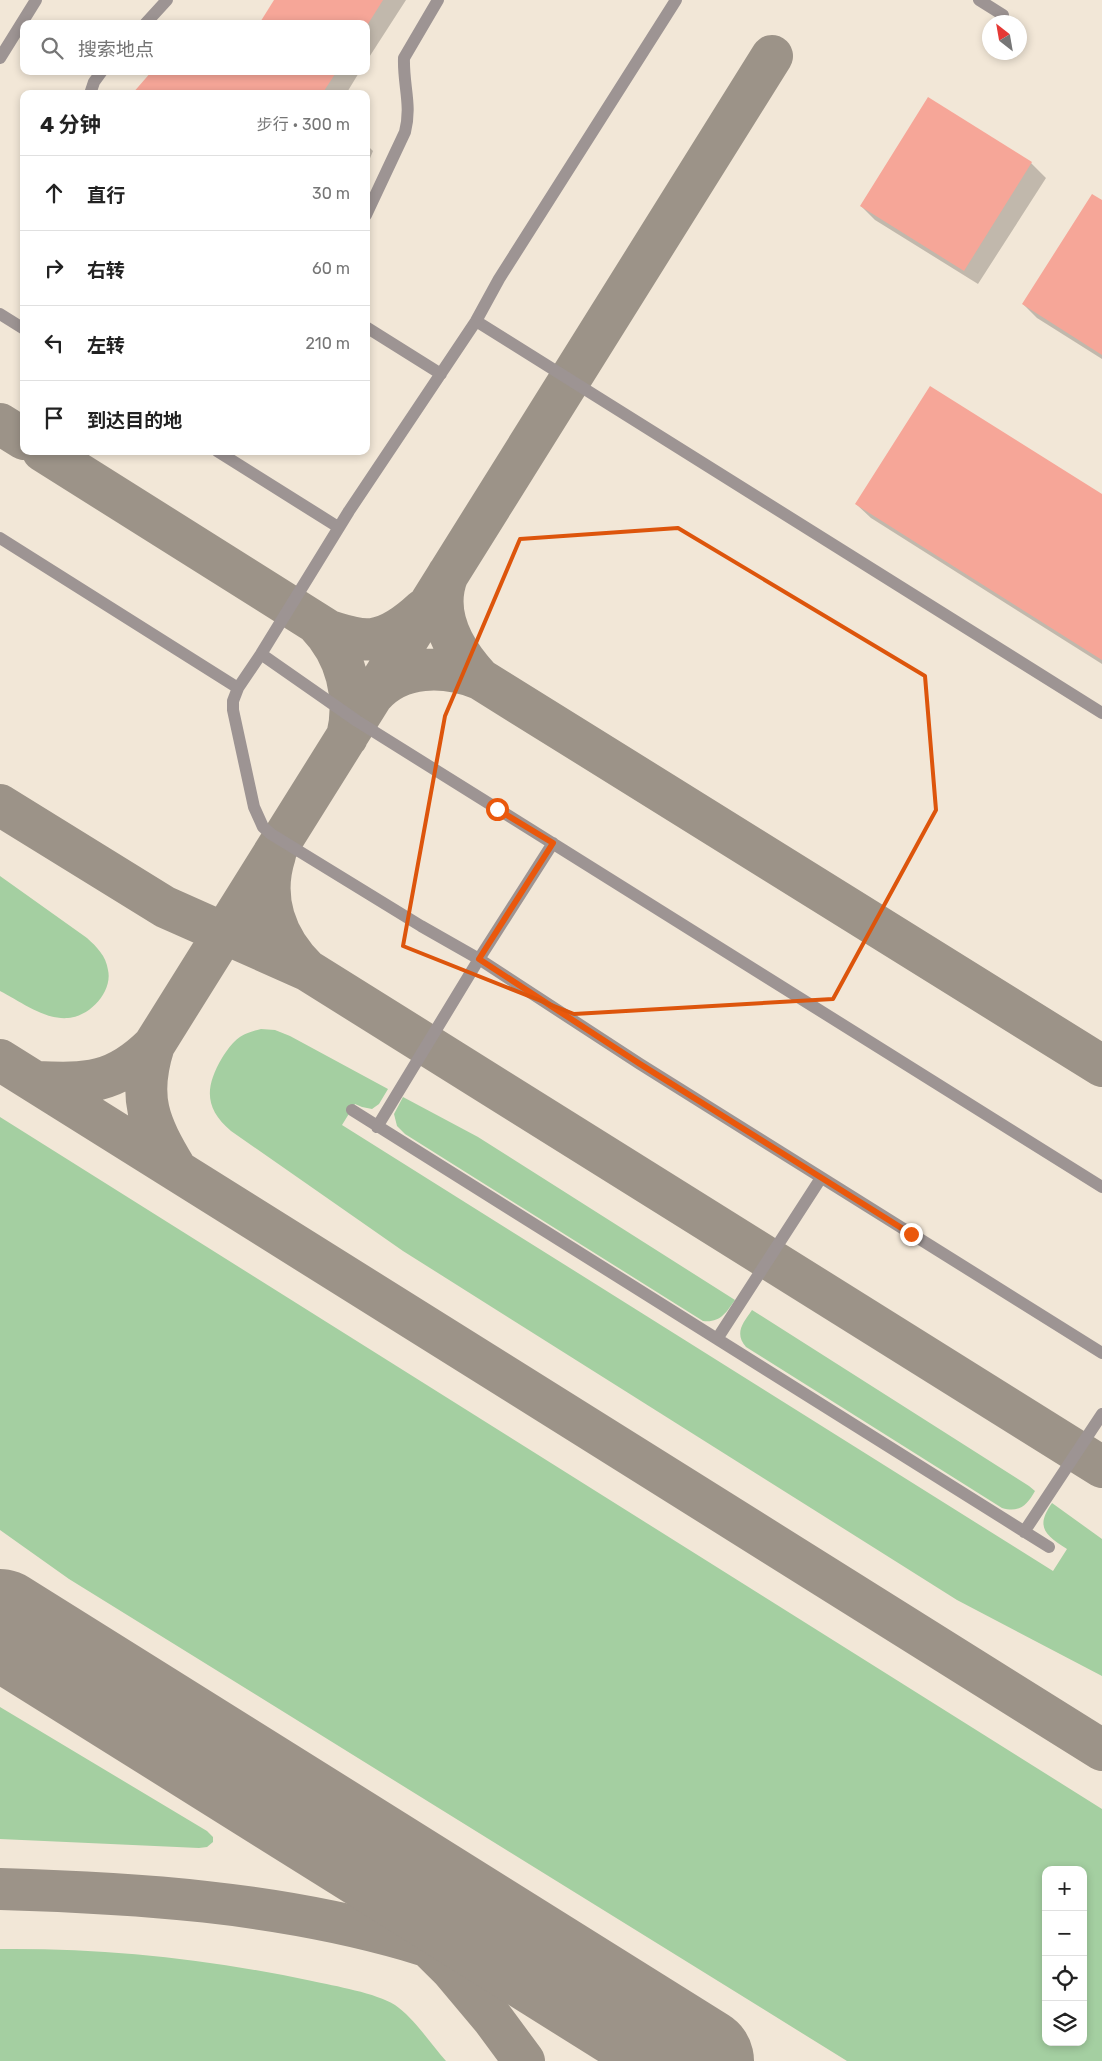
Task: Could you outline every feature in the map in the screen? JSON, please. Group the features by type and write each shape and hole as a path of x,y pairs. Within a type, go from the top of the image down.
{"lane":[{"path":"24,20 36,0"},
{"path":"149,20 167,0"},
{"path":"370,206 405,132 410,112 403,69 404,58 438,0"},
{"path":"676,0 499,279 476,321 338,527 262,654 238,688 233,701 233,710 254,807 263,827 271,834 479,959 821,1178 1102,1353"},
{"path":"979,0 1003,15"},
{"path":"0,58 20,26"},
{"path":"91,90 99,75"},
{"path":"0,314 20,326"},
{"path":"476,321 1102,713"},
{"path":"370,330 441,374"},
{"path":"224,455 338,527"},
{"path":"0,538 238,688"},
{"path":"262,654 357,722 1102,1187"},
{"path":"378,1127 479,959 553,843"},
{"path":"352,1110 1049,1547"},
{"path":"718,1339 821,1178"},
{"path":"1024,1532 1102,1414"}],"highlighted area":[{"path":"678,528 925,676 936,810 833,999 574,1014 403,946 445,716 520,539"}],"green space":[{"path":"0,876 87,938 98,948 103,956 108,970 107,987 98,1002 84,1013 68,1018 50,1016 32,1009 0,991"},
{"path":"261,1029 275,1030 290,1036 388,1089 379,1104 372,1109 355,1104 342,1125 1053,1571 1067,1549 1048,1535 1043,1524 1052,1503 1102,1539 1102,1676 957,1600 403,1251 231,1131 216,1114 212,1105 210,1088 212,1078 222,1058 234,1042 247,1033"},
{"path":"403,1097 478,1137 735,1300 718,1319 703,1321 405,1134 397,1126 394,1114"},
{"path":"0,1117 1102,1809 1102,2061 847,2061 69,1579 0,1530"},
{"path":"752,1310 1029,1486 1035,1491 1032,1496 1026,1504 1018,1509 1002,1508 746,1347 742,1342 740,1333 743,1324"},
{"path":"0,1707 207,1831 213,1837 213,1842 207,1847 199,1848 0,1839"},
{"path":"0,1949 79,1950 157,1956 273,1973 355,1990 387,2001 402,2010 446,2061 0,2061"}],"building":[{"path":"274,0 383,0 370,21 262,20"},
{"path":"149,75 334,75 325,90 135,90"},
{"path":"928,97 1032,162 964,271 860,206"},
{"path":"1092,194 1102,200 1102,355 1022,304"},
{"path":"930,386 1102,494 1102,660 855,504"}],"taxiway":[{"path":"36,1082 70,1083 100,1079 126,1068 154,1045 772,56"},
{"path":"0,424 20,436"},
{"path":"49,455 329,631 361,639 379,638 399,628 423,610"},
{"path":"448,574 443,603 448,631 454,644 480,679"},
{"path":"317,624 335,649 347,676 351,706 347,737"},
{"path":"373,695 396,677 424,670 452,671 480,679 1102,1066"},
{"path":"0,805 165,907 307,970 1102,1467"},
{"path":"275,855 270,887 274,917 287,945 307,970"},
{"path":"154,1045 146,1080 148,1110 159,1138 176,1169"},
{"path":"0,1060 1102,1750"},
{"path":"0,1622 17,1633"},
{"path":"190,1742 254,1788 338,1857 451,1969 493,2019 524,2061"},
{"path":"0,1889 102,1893 205,1902 256,1908 357,1927 444,1951 515,1977 586,2006 690,2055"}],"runway":[{"path":"0,1623 700,2061"}],"route":[{"path":"497,809 553,843 479,959 640,1064 911,1234"}]}
